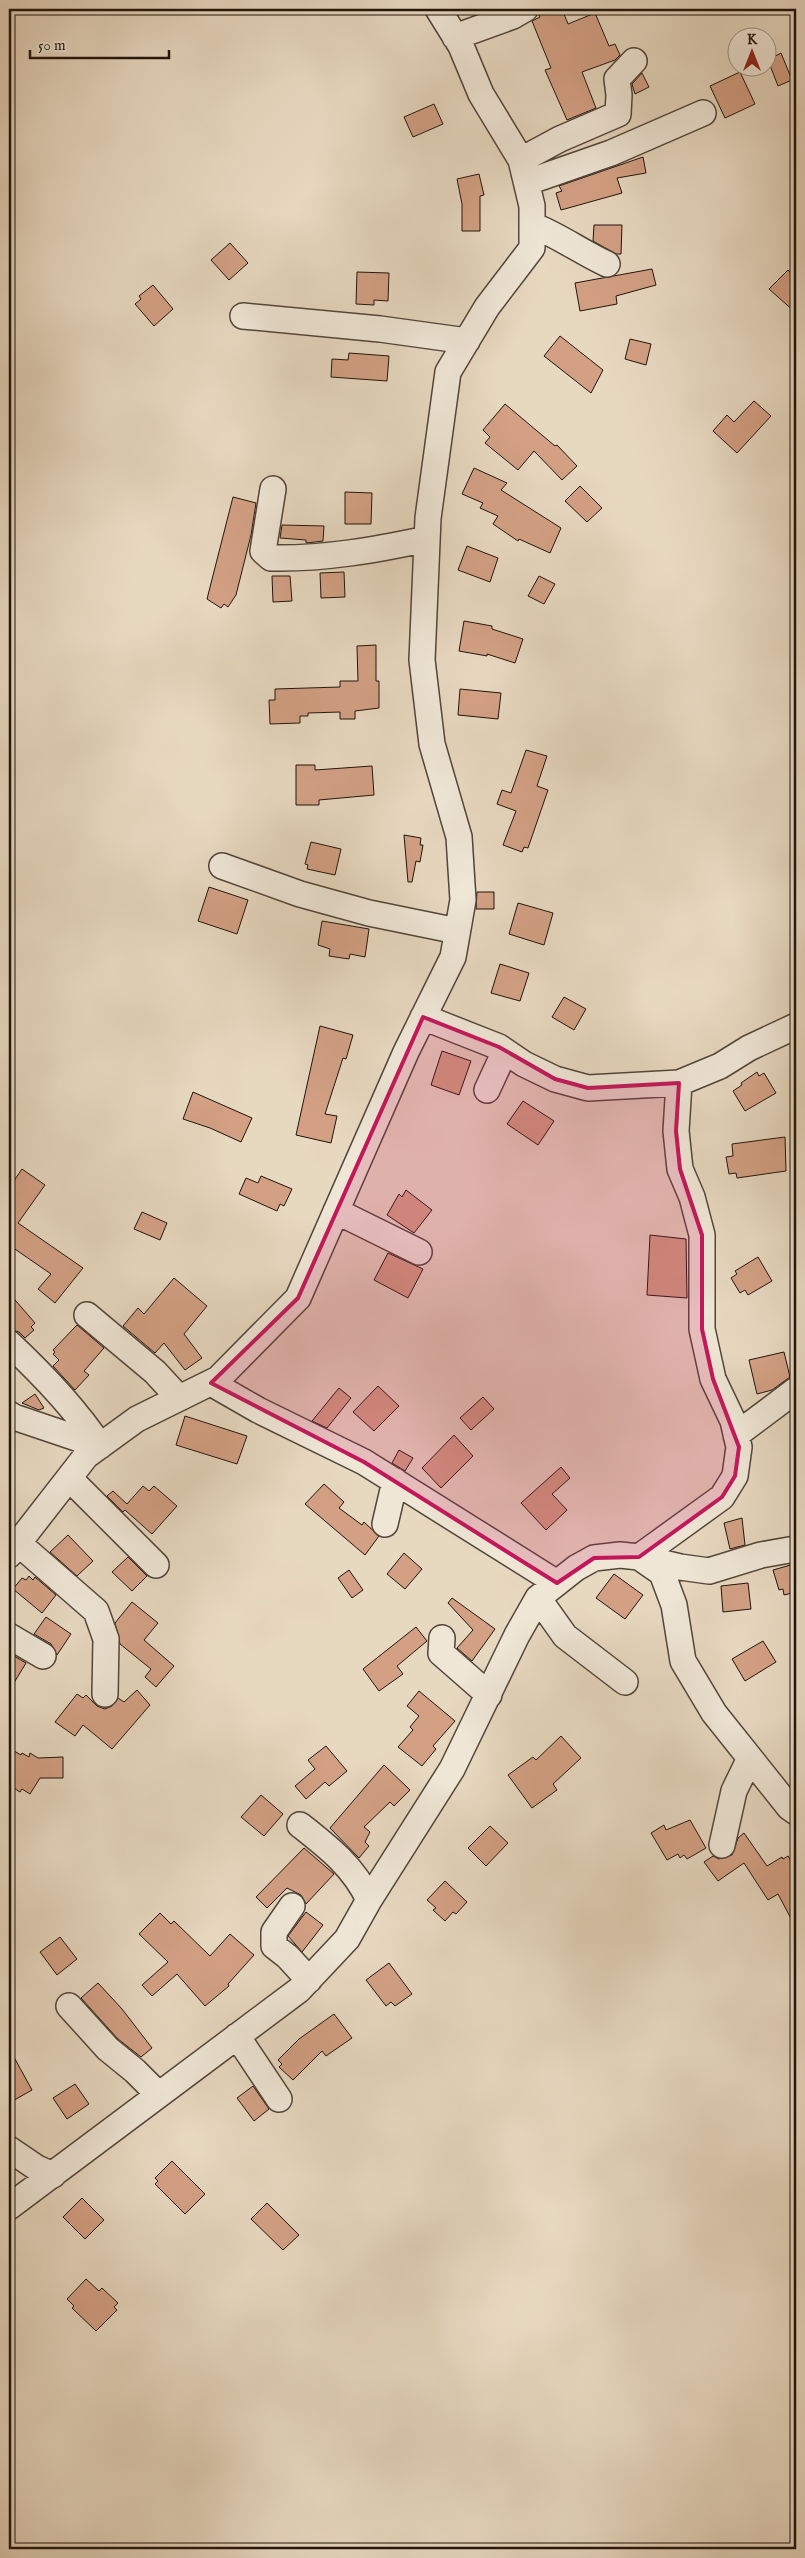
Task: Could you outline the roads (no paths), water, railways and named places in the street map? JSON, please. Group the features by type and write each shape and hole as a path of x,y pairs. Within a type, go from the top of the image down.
{"street":[{"path":"106,1694 106,1639 96,1611 13,1549 86,1456 137,1419 218,1379 298,1298 423,1017 453,957 463,900 459,837 432,744 422,660 427,539 448,372 487,307 532,248 532,225 525,171 481,94 455,37 438,9"},
{"path":"455,37 513,16 525,9"},
{"path":"525,171 560,139 618,114 619,95 617,79 634,61"},
{"path":"525,171 611,153 703,113"},
{"path":"532,225 552,233 578,251 607,264"},
{"path":"243,316 380,329 467,341"},
{"path":"273,489 263,551 271,558 301,558 368,551 427,539"},
{"path":"222,866 300,894 369,913 457,931"},
{"path":"423,1017 466,1032 555,1079 588,1088 679,1083 720,1066 749,1048 796,1026"},
{"path":"488,1090 505,1051"},
{"path":"639,1557 722,1497 735,1476 739,1447 732,1421 713,1378 702,1329 704,1284 702,1235 692,1197 680,1169 676,1131 679,1083"},
{"path":"336,1211 419,1252"},
{"path":"87,1315 155,1372 179,1398"},
{"path":"9,1343 84,1421 100,1446"},
{"path":"211,1382 258,1410 364,1462 557,1583"},
{"path":"736,1435 796,1390"},
{"path":"9,1414 100,1446"},
{"path":"69,1478 156,1565"},
{"path":"385,1524 395,1481"},
{"path":"9,2208 158,2094 299,1990 347,1939 369,1900 452,1769 517,1635 538,1598 576,1568 594,1558 620,1554 680,1567 709,1571 761,1555 795,1549"},
{"path":"639,1557 662,1573 674,1605 683,1661 714,1713 789,1807 796,1812"},
{"path":"538,1598 565,1636 625,1682"},
{"path":"9,1636 43,1656"},
{"path":"442,1638 441,1653 489,1695"},
{"path":"722,1845 734,1791 750,1758"},
{"path":"300,1825 335,1852 360,1881 369,1900"},
{"path":"292,1906 274,1932 274,1946 288,1957 309,1980"},
{"path":"69,2006 108,2049 135,2071 158,2094"},
{"path":"238,2036 279,2099"},
{"path":"9,2149 37,2168 53,2175"}]}
